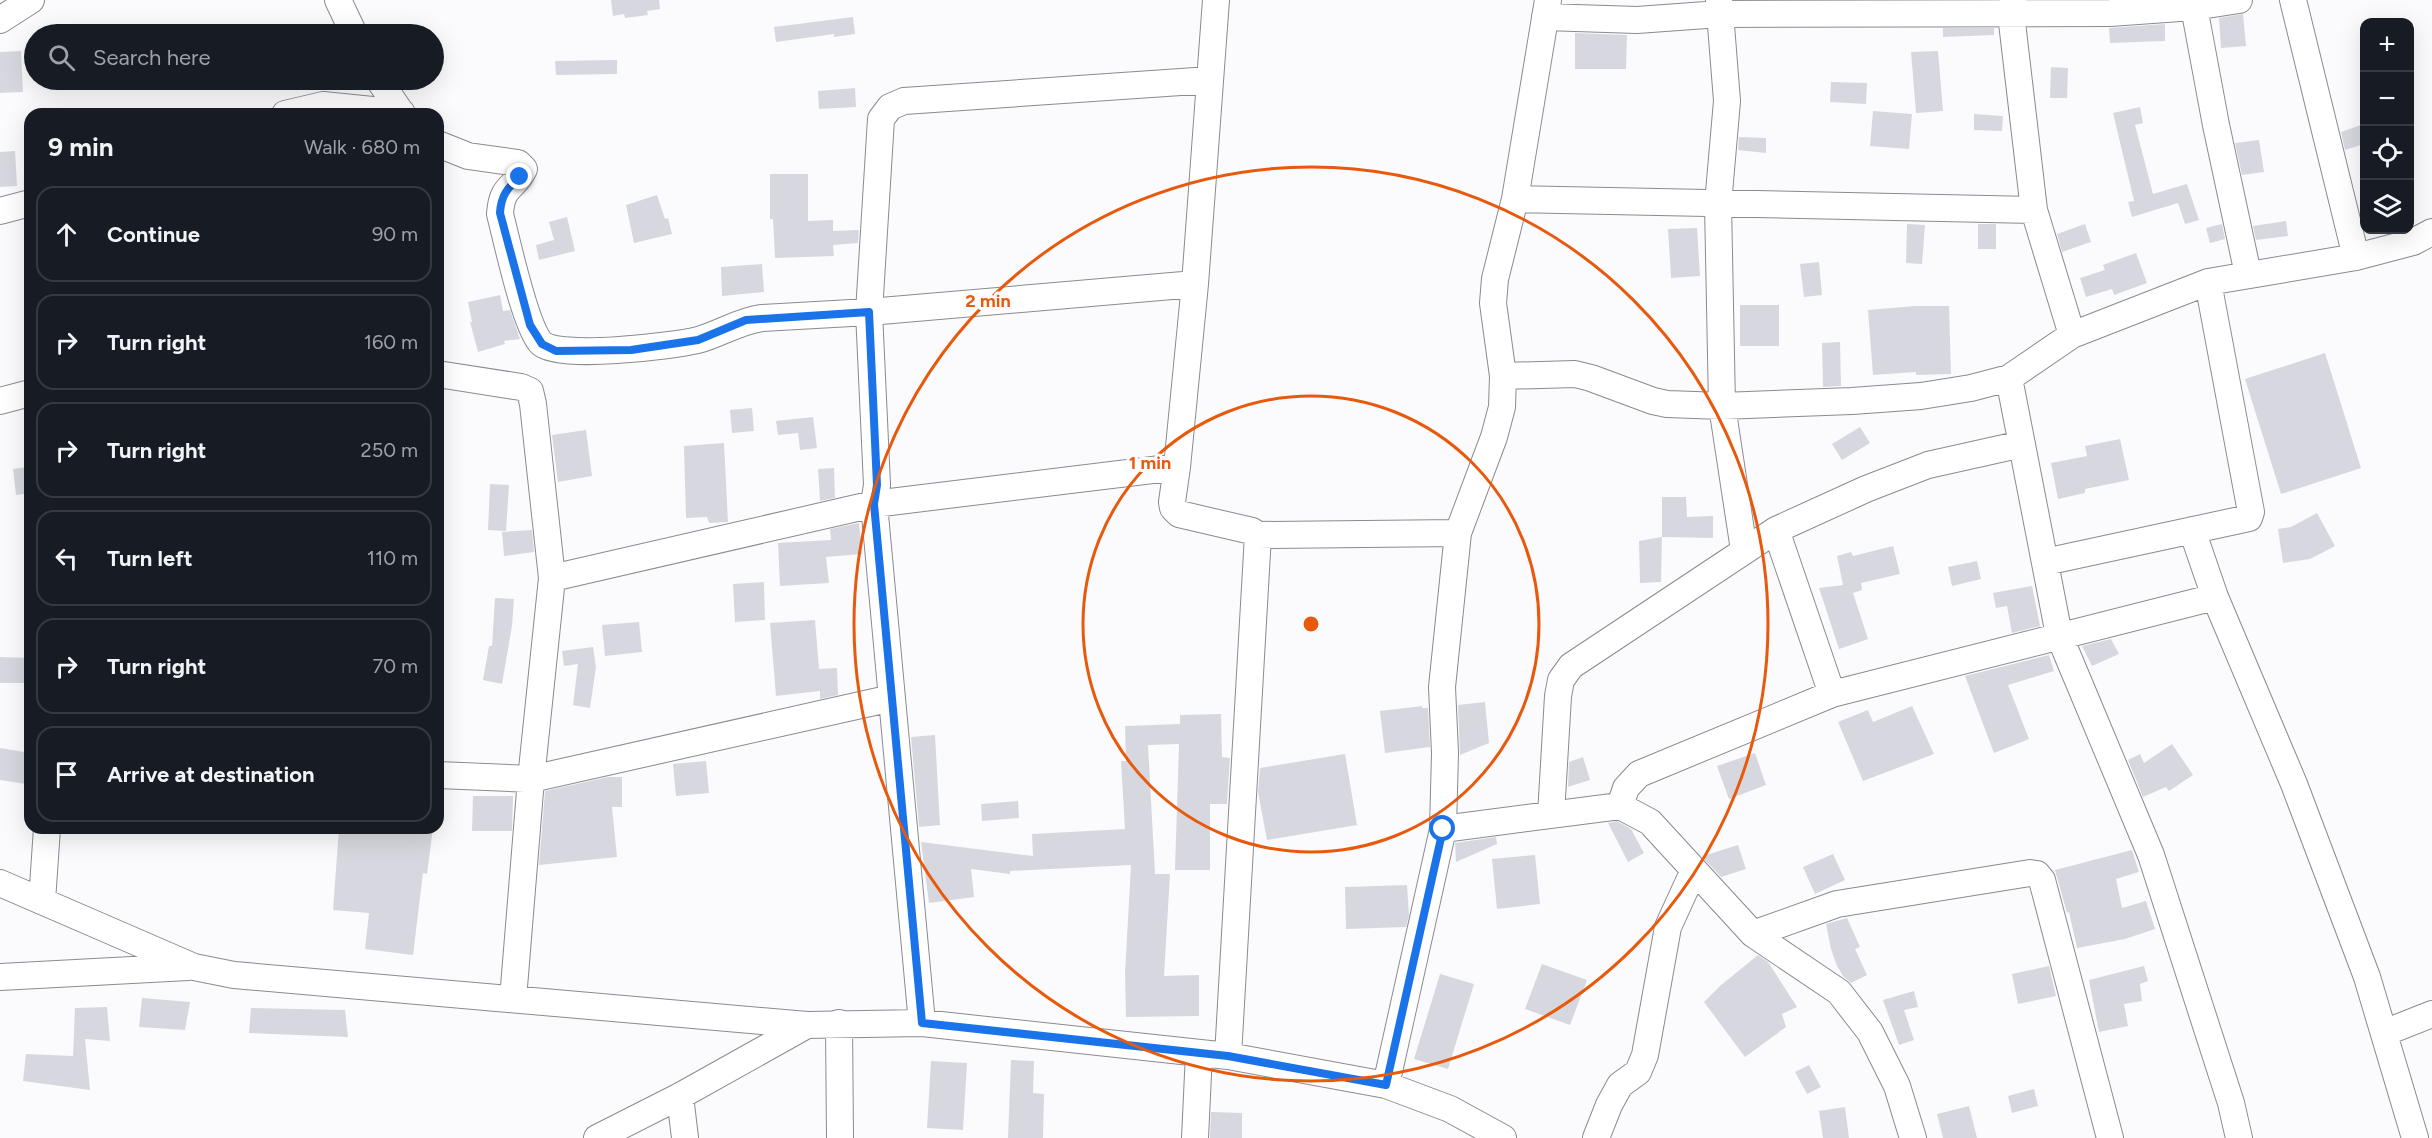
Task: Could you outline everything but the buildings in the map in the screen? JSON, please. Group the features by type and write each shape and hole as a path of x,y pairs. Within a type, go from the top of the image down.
{"street":[{"path":"0,20 31,0"},
{"path":"338,0 349,24"},
{"path":"1216,0 1195,284 1173,508 1179,514 1252,531 1258,535 1458,532"},
{"path":"1386,1085 1443,829 1445,753 1442,687 1458,532 1494,437 1502,407 1503,376 1494,295 1495,279 1515,199 1547,8 1637,20 1719,7 2012,7 2110,13 2194,7 2239,0"},
{"path":"2293,0 2356,257"},
{"path":"1719,7 1727,101 1718,204 1722,406 1744,550"},
{"path":"2012,7 2034,210 2072,335"},
{"path":"2194,7 2216,125 2248,274"},
{"path":"922,1023 874,504 877,485 869,312 881,119 890,107 904,101 1210,80"},
{"path":"386,90 398,108"},
{"path":"310,108 323,105 349,108"},
{"path":"444,146 468,156 518,163 524,169 520,177 508,187 501,200 500,213 530,325 542,344 556,351 631,350 698,340 746,320 869,312 1195,284"},
{"path":"1515,199 2034,210"},
{"path":"0,211 24,205"},
{"path":"1503,376 1575,374 1653,401 1722,406 1922,396 1971,388 2009,378 2072,335 2208,282 2356,257 2413,242 2432,232"},
{"path":"2045,562 2249,518 2251,513 2208,282"},
{"path":"444,375 521,387 530,391 552,578 531,779 513,999"},
{"path":"2009,378 2059,635 2151,855 2232,1103 2239,1138"},
{"path":"0,401 24,395"},
{"path":"1551,815 1560,680 1571,666 1776,530 1866,489 1928,465 2022,444"},
{"path":"552,578 874,504 1177,467"},
{"path":"1776,530 1832,694"},
{"path":"2192,530 2215,597 2295,784 2367,977 2415,1138"},
{"path":"1228,1056 1258,535"},
{"path":"1620,806 1626,788 1639,774 1832,694 2215,597"},
{"path":"444,775 531,779 892,698"},
{"path":"1443,829 1620,806 1650,822 1753,934 1839,992 1870,1032 1897,1086 1913,1138"},
{"path":"42,901 47,834"},
{"path":"1596,1138 1609,1104 1620,1085 1638,1072 1645,1055 1668,927 1694,870"},
{"path":"1753,934 1838,904 2030,873 2037,874 2042,880 2110,1138"},
{"path":"0,883 194,967 234,975 807,1025 922,1023 1228,1056 1386,1085 1450,1109 1503,1138"},
{"path":"0,977 194,967"},
{"path":"2384,1033 2432,1014"},
{"path":"839,1023 840,1138"},
{"path":"597,1138 680,1096 807,1025"},
{"path":"1195,1138 1199,1053"},
{"path":"680,1096 685,1138"}],"route":[{"path":"520,177 508,187 501,200 500,213 530,325 542,344 556,351 631,350 698,340 746,320 869,312 877,485 874,504 922,1023 1228,1056 1386,1085 1443,829"}]}
